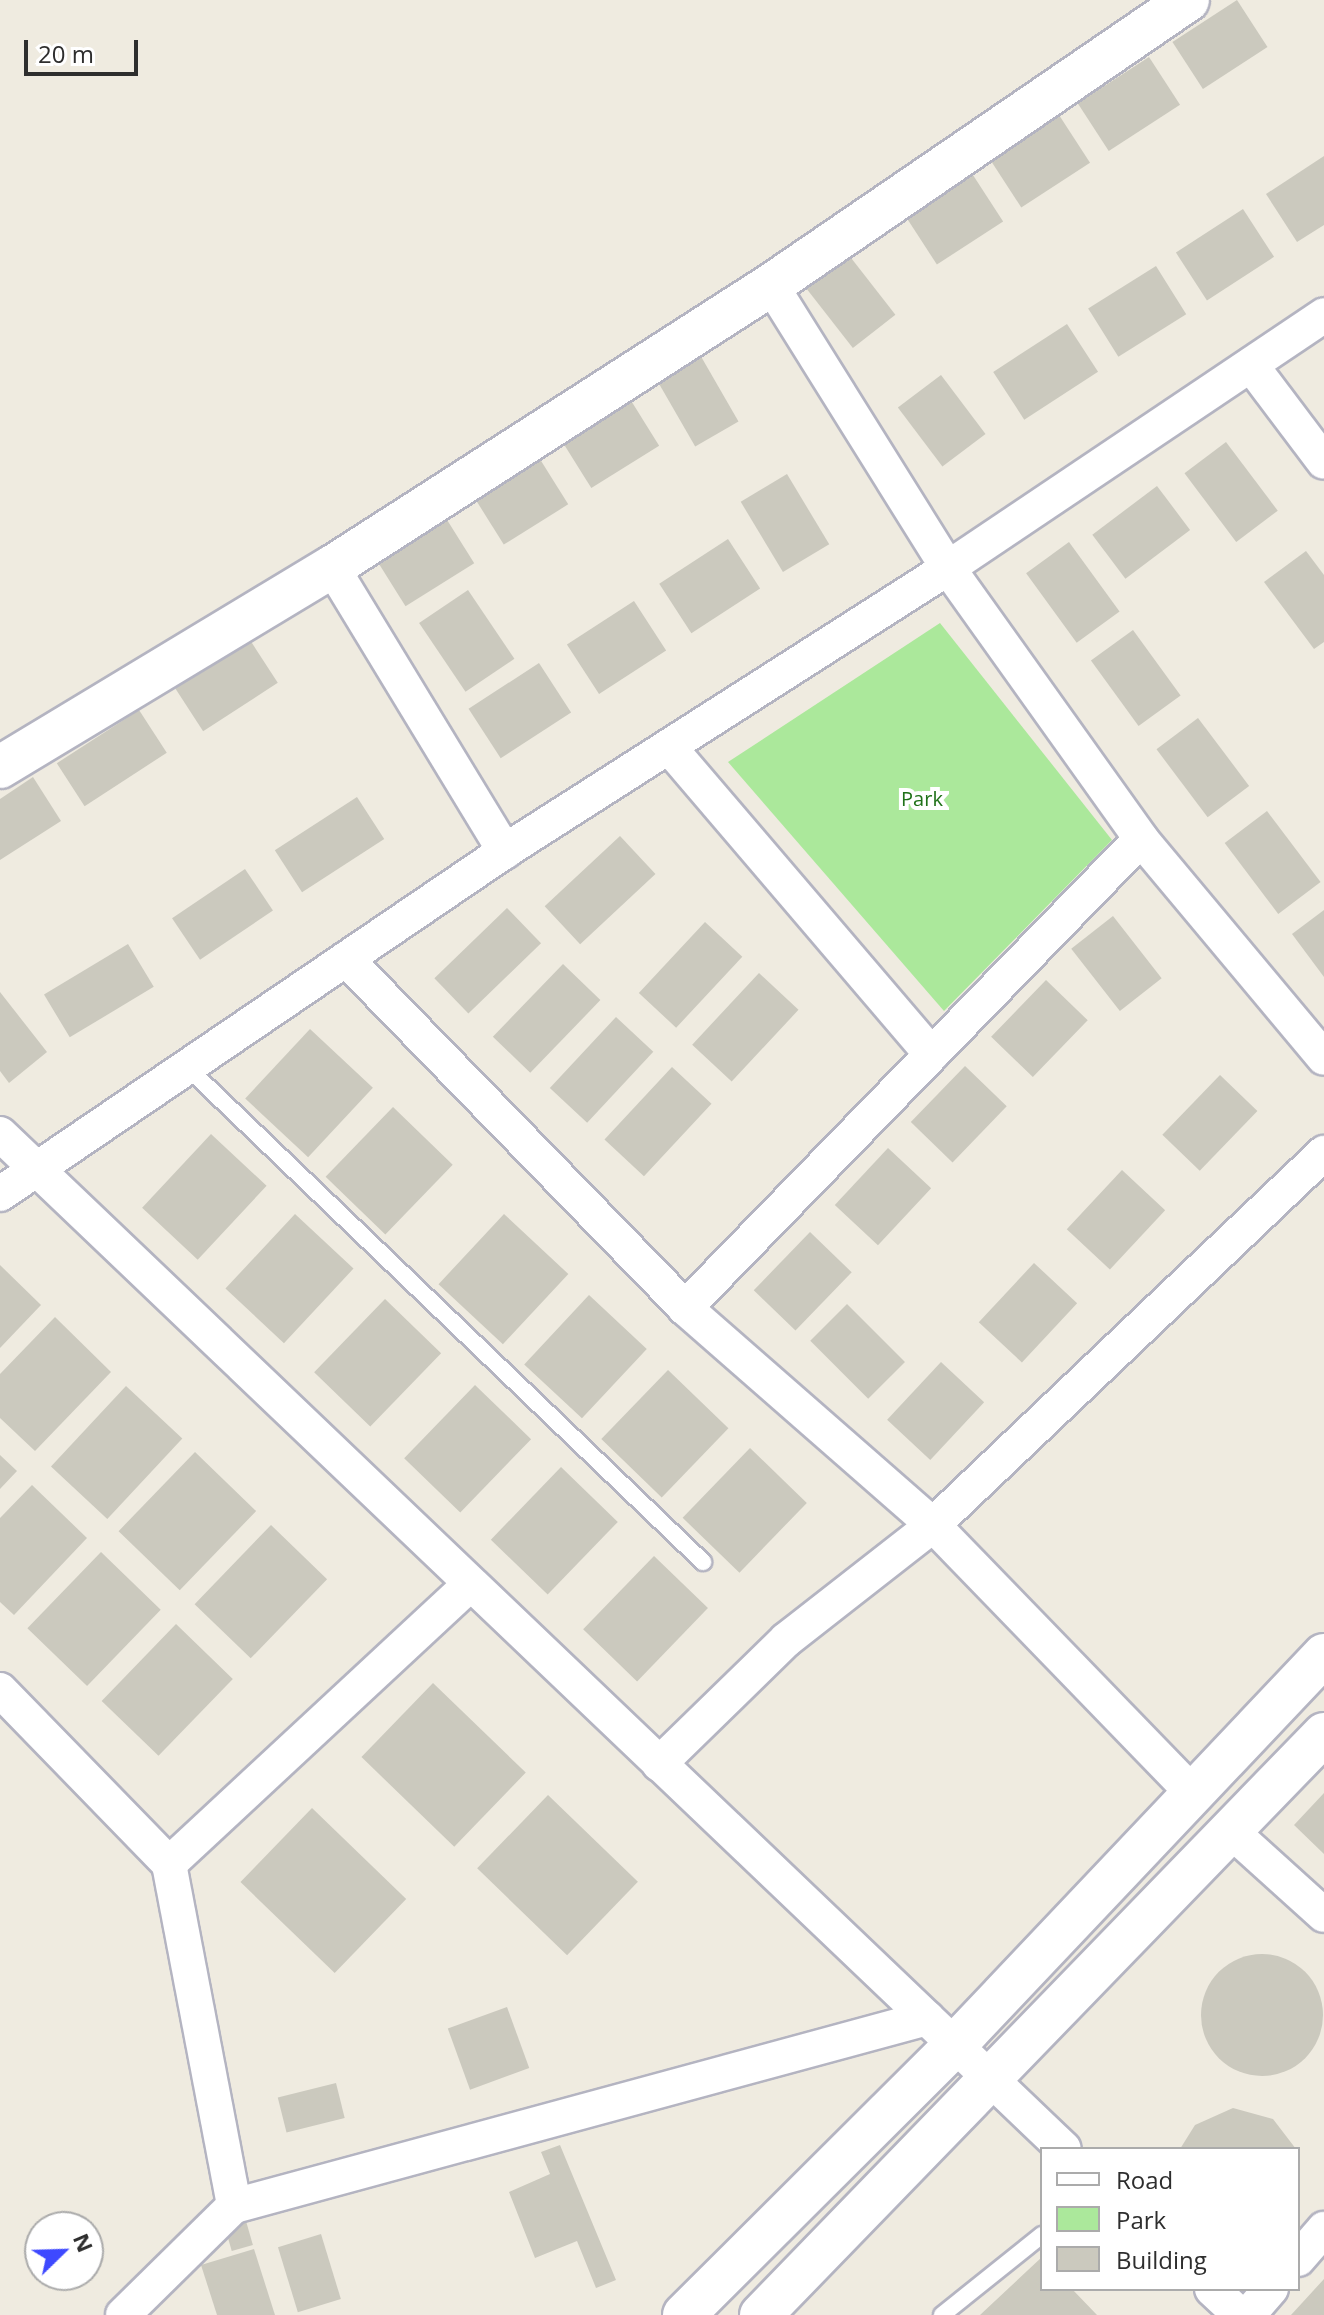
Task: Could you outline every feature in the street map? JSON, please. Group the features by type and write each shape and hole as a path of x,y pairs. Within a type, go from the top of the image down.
{"street":[{"path":"0,767 332,567 771,285 1188,0"},
{"path":"771,285 948,568 1141,839 1324,1058"},
{"path":"0,1194 190,1070 505,851 948,568 1324,315"},
{"path":"1251,365 1324,462"},
{"path":"332,567 505,851"},
{"path":"669,747 931,1054"},
{"path":"685,1308 1141,839"},
{"path":"346,959 685,1308 933,1525 1191,1791"},
{"path":"0,1134 1062,2147"},
{"path":"659,1764 786,1640 933,1525 1324,1153"},
{"path":"169,1864 470,1584"},
{"path":"684,2315 941,2032 1191,1791 1324,1655"},
{"path":"0,1690 169,1864 234,2206"},
{"path":"761,2315 993,2081 1324,1734"},
{"path":"1231,1831 1324,1915"},
{"path":"134,2311 234,2206 941,2032"},
{"path":"1300,2257 1324,2229"},
{"path":"1214,2291 1240,2315"},
{"path":"1248,2315 1269,2291"}],"lane":[{"path":"190,1070 703,1562"},
{"path":"942,2315 1040,2237"}],"green space":[{"name":"Park","path":"940,623 1112,840 944,1011 728,762"}],"building":[{"path":"1237,0 1267,47 1203,89 1172,42"},
{"path":"1149,57 1180,105 1109,151 1078,103"},
{"path":"1059,115 1090,163 1021,207 990,160"},
{"path":"1324,156 1324,225 1297,242 1266,194"},
{"path":"971,172 1003,221 937,265 905,215"},
{"path":"1243,209 1274,257 1207,300 1176,253"},
{"path":"848,254 895,315 853,348 805,287"},
{"path":"1156,266 1186,314 1118,357 1088,308"},
{"path":"1067,324 1098,372 1024,420 993,372"},
{"path":"699,353 738,421 695,446 656,378"},
{"path":"941,375 986,434 942,467 898,407"},
{"path":"630,399 659,446 591,488 562,441"},
{"path":"1226,442 1278,511 1236,542 1184,473"},
{"path":"538,456 568,504 504,545 474,496"},
{"path":"787,474 829,544 783,572 741,502"},
{"path":"1157,486 1190,530 1125,579 1092,535"},
{"path":"444,515 474,563 406,606 375,558"},
{"path":"728,539 760,588 691,633 659,584"},
{"path":"1069,542 1120,612 1077,643 1026,573"},
{"path":"1306,551 1324,575 1324,642 1314,649 1264,582"},
{"path":"468,590 514,659 465,692 419,623"},
{"path":"634,601 666,650 599,694 567,645"},
{"path":"1133,630 1181,696 1139,726 1091,661"},
{"path":"250,640 278,683 203,731 175,688"},
{"path":"539,663 571,712 501,758 469,709"},
{"path":"139,710 167,753 85,806 57,763"},
{"path":"1198,718 1249,786 1208,817 1156,749"},
{"path":"33,777 61,821 0,860 0,799"},
{"path":"357,797 384,839 302,892 275,850"},
{"path":"1267,811 1321,882 1278,914 1225,843"},
{"path":"620,836 655,874 580,944 545,906"},
{"path":"245,869 273,910 200,960 172,918"},
{"path":"507,908 541,943 468,1013 434,978"},
{"path":"1324,910 1324,977 1292,934"},
{"path":"1113,916 1162,978 1120,1011 1071,949"},
{"path":"705,922 742,957 676,1028 639,993"},
{"path":"128,944 154,987 70,1037 44,994"},
{"path":"563,964 600,1000 530,1073 493,1037"},
{"path":"759,973 798,1010 732,1082 692,1045"},
{"path":"1046,980 1088,1020 1033,1077 991,1037"},
{"path":"0,992 47,1052 9,1083 0,1071"},
{"path":"616,1017 653,1052 587,1123 550,1088"},
{"path":"310,1029 373,1088 308,1157 245,1098"},
{"path":"965,1066 1007,1106 953,1162 911,1122"},
{"path":"672,1067 711,1104 644,1176 604,1139"},
{"path":"1220,1075 1257,1111 1200,1171 1162,1135"},
{"path":"393,1107 453,1165 385,1234 326,1177"},
{"path":"211,1134 267,1186 198,1260 142,1208"},
{"path":"888,1148 931,1188 878,1245 835,1205"},
{"path":"1122,1170 1165,1210 1110,1269 1067,1229"},
{"path":"295,1214 354,1269 284,1343 225,1289"},
{"path":"504,1214 568,1274 503,1344 439,1284"},
{"path":"810,1232 852,1272 795,1331 754,1290"},
{"path":"1034,1263 1077,1303 1022,1362 979,1322"},
{"path":"0,1265 41,1305 0,1348"},
{"path":"589,1295 647,1349 582,1418 524,1364"},
{"path":"385,1299 441,1353 370,1427 314,1372"},
{"path":"847,1304 905,1362 868,1399 810,1341"},
{"path":"55,1317 111,1372 35,1451 0,1418 0,1374"},
{"path":"941,1362 984,1402 930,1460 887,1420"},
{"path":"668,1370 728,1428 662,1497 601,1439"},
{"path":"475,1385 531,1439 460,1513 404,1458"},
{"path":"126,1386 182,1439 107,1519 51,1466"},
{"path":"750,1448 807,1503 739,1573 683,1518"},
{"path":"195,1452 256,1511 180,1590 119,1531"},
{"path":"0,1455 17,1471 0,1489"},
{"path":"561,1467 618,1522 548,1595 491,1540"},
{"path":"32,1485 87,1538 14,1615 0,1602 0,1518"},
{"path":"271,1525 327,1579 251,1658 195,1604"},
{"path":"101,1552 161,1610 87,1686 27,1628"},
{"path":"654,1556 708,1608 637,1681 583,1629"},
{"path":"176,1624 233,1679 158,1756 102,1701"},
{"path":"433,1683 526,1773 454,1847 361,1757"},
{"path":"1324,1793 1324,1854 1294,1825"},
{"path":"548,1795 638,1882 567,1955 477,1868"},
{"path":"312,1808 406,1899 335,1973 240,1882"},
{"path":"1262,1954 1285,1959 1305,1972 1318,1992 1323,2015 1318,2038 1305,2058 1285,2071 1262,2076 1239,2071 1219,2058 1206,2038 1201,2015 1206,1992 1219,1972 1239,1959"},
{"path":"507,2007 529,2068 470,2090 448,2029"},
{"path":"336,2083 345,2118 286,2132 278,2098"},
{"path":"1233,2108 1273,2119 1294,2147 1181,2147 1195,2125"},
{"path":"560,2145 616,2280 596,2288 577,2241 535,2258 509,2192 550,2174 541,2152"},
{"path":"246,2221 253,2245 232,2251 225,2227"},
{"path":"321,2234 341,2299 298,2312 278,2247"},
{"path":"254,2249 275,2315 217,2315 201,2265"},
{"path":"1040,2259 1040,2291 1074,2291 1097,2315 980,2315"},
{"path":"1324,2279 1324,2315 1291,2315"}]}
